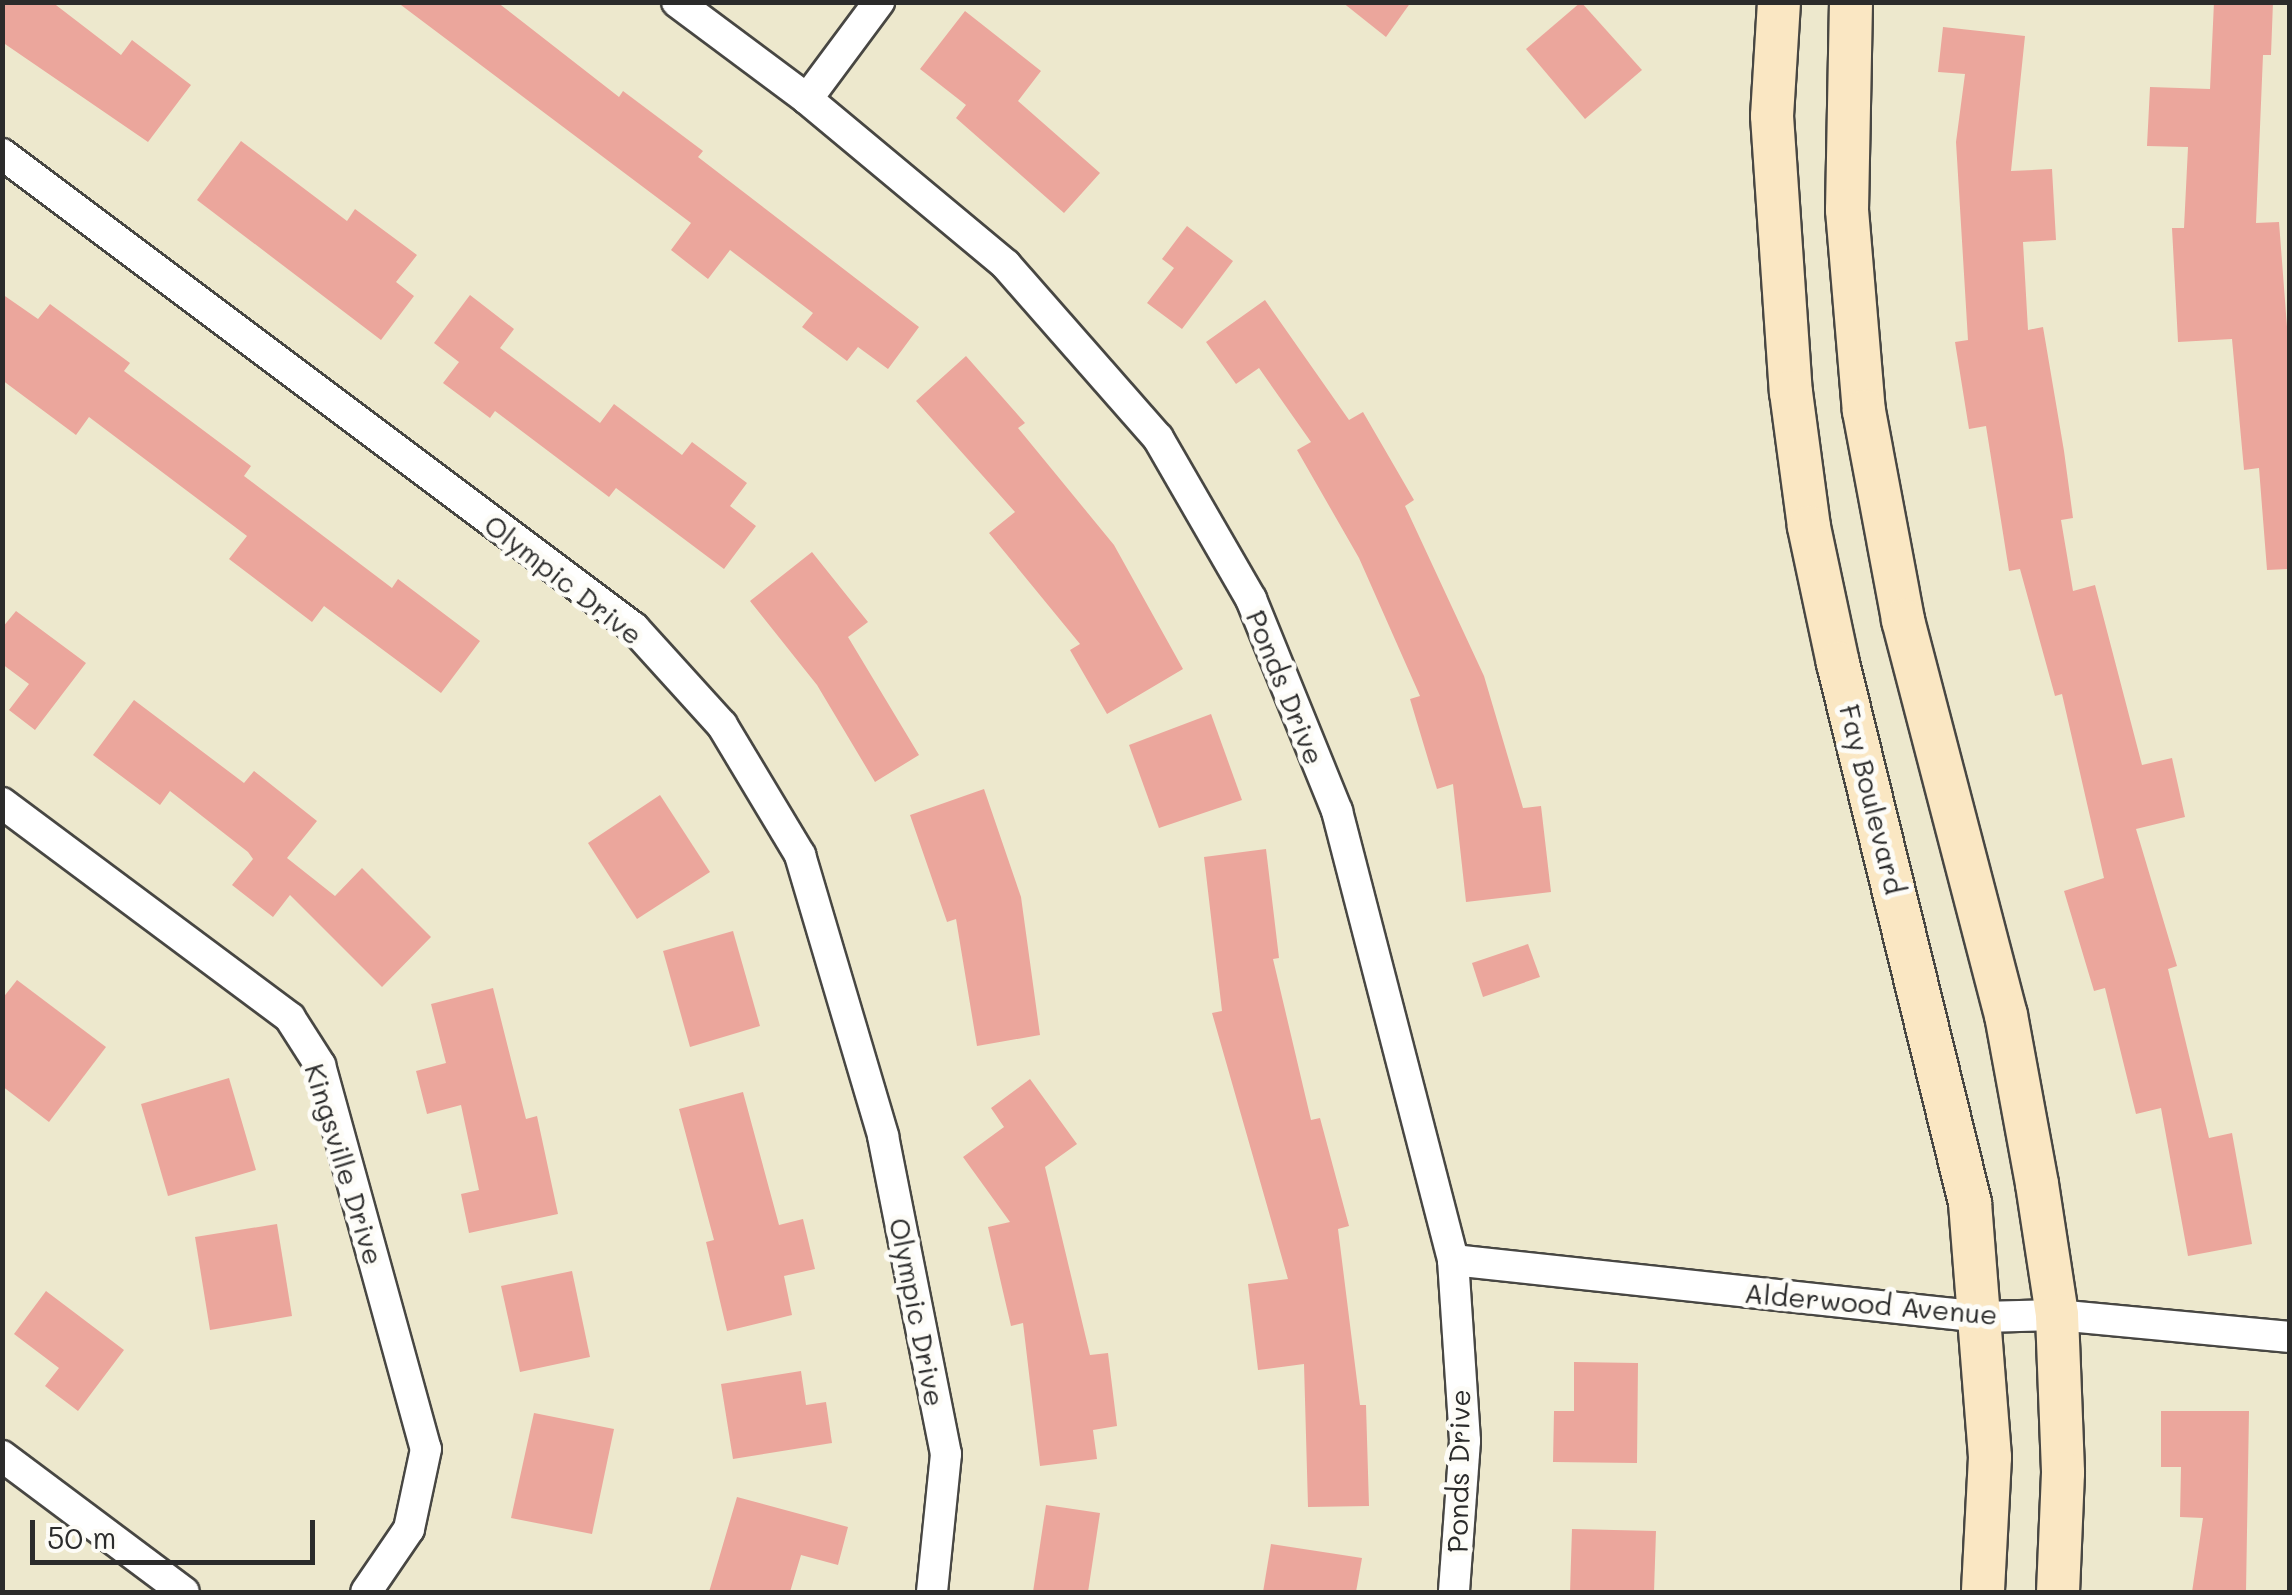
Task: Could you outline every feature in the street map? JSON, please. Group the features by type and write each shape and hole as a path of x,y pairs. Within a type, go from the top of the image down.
{"main road":[{"name":"Fay Boulevard","path":"1779,2 1772,116 1778,257 1810,527 1940,1060 1970,1203 1982,1317 1990,1458 1983,1592"},
{"path":"1851,2 1847,210 1864,411 1903,620 2006,1015 2057,1316 2063,1474 2058,1592"}],"street":[{"name":"Ponds Drive","path":"678,2 807,99 1006,265 1158,438 1251,599 1337,811 1454,1260 1465,1441 1454,1592"},
{"path":"807,99 879,2"},
{"name":"Olympic Drive","path":"2,154 634,628 722,725 800,855 883,1136 946,1454 932,1592"},
{"name":"Kingsville Drive","path":"2,804 290,1018 320,1064 426,1449 409,1530 366,1592"},
{"name":"Alderwood Avenue","path":"1454,1260 1982,1317 2057,1316 2290,1336"},
{"path":"2,1456 184,1592"}],"building":[{"path":"2,2 52,2 121,55 132,40 191,85 148,142 2,42"},
{"path":"397,2 497,2 619,97 623,91 703,151 698,157 919,327 888,369 858,347 847,361 802,327 813,313 730,250 708,279 671,250 691,223"},
{"path":"1342,2 1411,2 1386,37"},
{"path":"1581,2 1642,70 1585,119 1526,49"},
{"path":"2214,2 2273,2 2271,55 2263,55 2256,223 2279,222 2290,366 2290,569 2267,570 2259,468 2244,470 2232,339 2178,342 2172,228 2184,228 2188,147 2147,146 2150,87 2210,89"},
{"path":"965,11 1041,71 1018,101 1100,173 1064,213 956,118 966,105 920,69"},
{"path":"1943,27 2025,36 2011,171 2052,169 2056,240 2023,242 2028,330 2043,327 2064,451 2073,518 2061,520 2073,591 2095,585 2142,765 2172,758 2185,817 2136,829 2177,966 2168,969 2209,1138 2232,1133 2252,1244 2188,1256 2161,1108 2136,1114 2105,988 2094,991 2064,891 2104,878 2062,694 2055,696 2020,569 2009,571 1986,426 1969,429 1955,342 1968,340 1956,142 1965,74 1938,72"},
{"path":"241,141 347,221 355,209 417,255 396,282 414,296 381,340 197,200"},
{"path":"1187,226 1233,261 1182,329 1147,303 1174,268 1162,259"},
{"path":"2,294 38,319 50,304 130,363 124,371 251,466 244,476 392,588 398,579 480,641 441,693 324,606 312,622 229,559 247,536 89,417 76,435 2,380"},
{"path":"470,295 514,329 500,348 600,423 614,404 682,455 692,442 747,483 730,506 756,526 724,569 616,488 609,497 495,411 490,418 443,383 459,362 434,343"},
{"path":"1265,300 1349,420 1363,412 1414,500 1405,506 1484,676 1523,808 1541,806 1551,892 1466,902 1453,784 1437,789 1410,699 1420,696 1359,558 1297,450 1311,442 1259,368 1236,384 1206,342"},
{"path":"966,356 1025,423 1018,428 1114,545 1183,669 1107,714 1070,650 1080,644 989,533 1015,512 916,401"},
{"path":"812,552 868,622 848,637 919,755 875,782 817,685 750,601"},
{"path":"16,611 86,663 35,730 9,710 29,684 2,664 2,628"},
{"path":"134,700 244,783 254,771 317,821 287,858 335,896 362,868 431,937 382,987 290,895 273,917 232,885 253,859 248,852 170,791 160,805 93,755"},
{"path":"1211,714 1242,800 1159,828 1129,745"},
{"path":"984,789 1021,897 1040,1035 977,1046 956,919 947,922 910,815"},
{"path":"660,795 710,872 637,919 588,843"},
{"path":"1266,849 1279,958 1273,959 1311,1120 1320,1118 1349,1226 1338,1229 1360,1405 1366,1405 1369,1506 1308,1507 1304,1364 1258,1370 1248,1284 1288,1279 1212,1013 1222,1011 1204,857"},
{"path":"733,931 760,1026 690,1047 663,951"},
{"path":"1528,944 1540,977 1483,997 1472,963"},
{"path":"17,980 106,1047 49,1122 2,1086 2,999"},
{"path":"493,988 526,1119 537,1116 558,1214 469,1233 461,1194 479,1190 461,1105 427,1114 416,1071 446,1063 431,1004"},
{"path":"229,1078 256,1170 168,1196 141,1104"},
{"path":"1030,1079 1077,1144 1045,1167 1090,1355 1108,1353 1117,1426 1093,1430 1097,1459 1040,1466 1023,1323 1011,1326 988,1227 1010,1222 963,1157 1004,1127 991,1108"},
{"path":"743,1092 779,1225 803,1219 815,1269 784,1276 792,1315 727,1331 706,1242 714,1240 679,1109"},
{"path":"277,1224 292,1316 210,1330 195,1237"},
{"path":"572,1271 590,1357 520,1372 501,1286"},
{"path":"46,1291 124,1350 78,1411 45,1386 59,1368 14,1334"},
{"path":"1574,1362 1638,1363 1637,1463 1553,1462 1554,1411 1574,1411"},
{"path":"801,1371 806,1405 826,1402 832,1443 733,1459 721,1384"},
{"path":"2161,1411 2249,1411 2246,1592 2192,1592 2203,1518 2180,1517 2181,1467 2161,1467"},
{"path":"534,1413 614,1429 592,1534 511,1518"},
{"path":"737,1497 848,1527 838,1565 801,1555 790,1592 709,1592"},
{"path":"1046,1505 1100,1513 1088,1592 1033,1592"},
{"path":"1572,1529 1656,1531 1654,1592 1570,1592"},
{"path":"1271,1544 1362,1558 1356,1592 1263,1592"}]}
